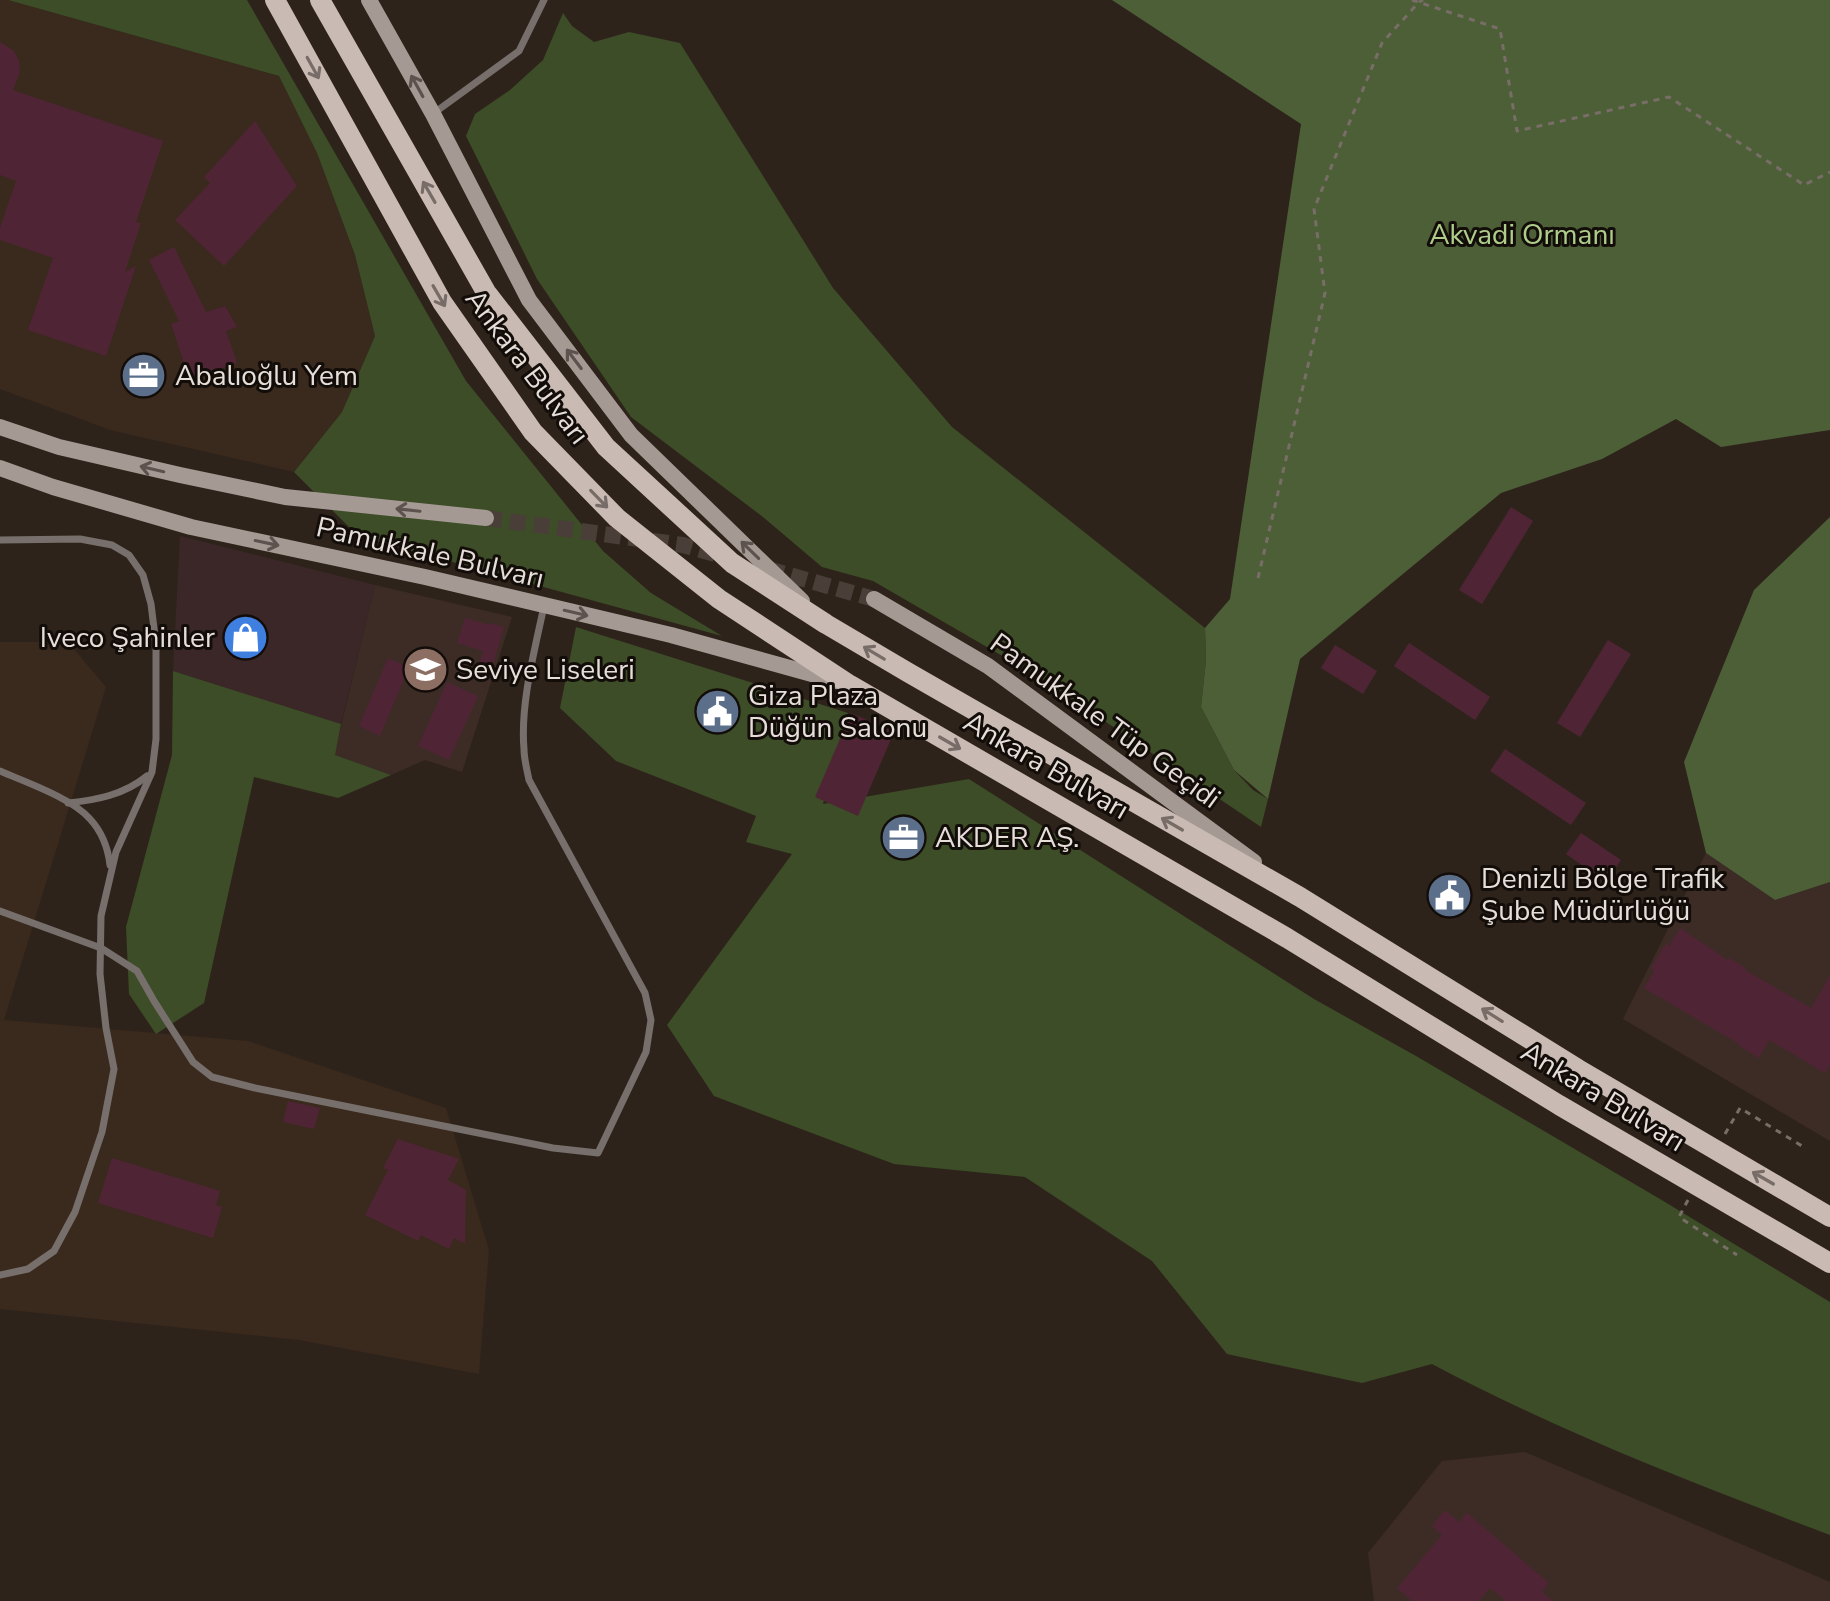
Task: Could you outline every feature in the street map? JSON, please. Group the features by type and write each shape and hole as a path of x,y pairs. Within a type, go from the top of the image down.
{"main road":[{"name":"Ankara Bulvarı","path":"275,0 442,302 533,432 628,527 719,599 850,685 1287,938 1559,1105 1830,1263"},
{"name":"Ankara Bulvarı","path":"320,0 486,292 606,447 732,563 826,624 1300,897 1578,1069 1830,1217"},
{"path":"369,0 433,114 529,300 631,435 826,624"},
{"name":"Pamukkale Bulvarı","path":"0,427 59,447 285,497 486,518"},
{"name":"Pamukkale Bulvarı","path":"0,468 53,487 191,527 425,577 671,635 850,685"},
{"name":"Pamukkale Tüp Geçidi","path":"874,599 988,666 1300,897"}],"lane":[{"path":"433,114 519,51 544,0"},
{"path":"0,540 80,539 112,545 129,555 143,575 151,604 156,645 156,739 152,772 116,852 101,916 100,974 114,1069 102,1132 75,1212 54,1251 28,1269 0,1275"},
{"path":"0,911 101,948 137,971 193,1062 212,1077 553,1148 598,1153 646,1052 651,1020 645,993 529,780 524,748 525,712 544,606"},
{"path":"0,771 68,803 89,817 102,835 109,854 111,873"},
{"path":"68,803 126,790 152,772"}],"path":[{"path":"1412,0 1500,29 1517,131 1669,97 1804,185 1830,172"},
{"path":"1258,578 1325,293 1314,209 1382,43 1421,1"},
{"path":"1740,1108 1802,1146"},
{"path":"1679,1217 1737,1255"}],"shaded area":[{"path":"0,0 279,76 317,153 355,255 375,336 342,412 294,472 110,430 0,389"},
{"path":"180,536 375,585 341,724 173,671"},
{"name":"Seviye Liseleri","path":"375,585 512,617 462,772 425,760 391,775 334,755"},
{"path":"0,642 68,642 106,687 4,1020 248,1041 446,1108 489,1250 479,1374 299,1340 0,1309"},
{"path":"1706,853 1775,900 1830,882 1830,1141 1623,1019"},
{"path":"1525,1452 1830,1582 1830,1601 1374,1601 1368,1553 1442,1461"}],"green space":[{"path":"8,0 247,0 466,381 603,551 651,593 722,636 358,536 294,472 342,412 375,336 355,255 317,153 279,76"},
{"name":"Akvadi Ormanı","path":"1112,0 1830,0 1830,430 1721,447 1676,419 1602,459 1501,493 1300,659 1268,799 1234,770 1201,707 1206,660 1205,628 1230,599 1301,124"},
{"path":"563,13 572,26 594,42 629,32 680,43 833,288 952,427 1205,628 1206,660 1201,707 1234,770 1253,790 1268,799 1261,827 1044,680 873,581 822,567 763,517 631,417 537,279 466,136 475,114 510,90 543,60"},
{"path":"1830,517 1830,882 1775,900 1706,853 1684,762 1754,590"},
{"path":"576,627 848,713 823,804 969,779 1314,999 1660,1199 1830,1302 1830,1535 1579,1435 1432,1364 1362,1383 1227,1354 1152,1261 1025,1177 894,1164 714,1096 667,1025 792,854 746,842 756,816 616,761 560,708"},
{"path":"173,671 341,724 335,755 391,775 338,798 254,777 204,1003 156,1034 129,994 126,927 172,755"}],"building":[{"path":"0,42 13,50 19,60 20,72 13,90 163,141 136,222 141,223 125,272 136,266 106,356 28,330 53,258 0,240 0,228 16,181 0,175"},
{"path":"255,121 297,186 224,266 175,220 210,183 204,177"},
{"path":"174,247 206,312 225,306 237,327 226,331 237,363 189,378 171,324 179,321 149,260"},
{"path":"1511,507 1533,521 1482,604 1459,590"},
{"path":"465,618 504,627 492,668 479,664 483,651 457,643"},
{"path":"1608,640 1631,654 1580,737 1557,723"},
{"path":"1409,643 1490,697 1475,720 1394,666"},
{"path":"1335,645 1377,671 1363,694 1321,668"},
{"path":"388,658 409,667 380,736 359,726"},
{"path":"447,682 478,696 449,760 418,746"},
{"path":"851,713 894,732 858,816 815,797"},
{"path":"1505,749 1586,803 1571,825 1490,771"},
{"path":"1581,833 1621,860 1606,882 1566,854"},
{"path":"1680,928 1811,1008 1830,976 1830,1064 1825,1073 1769,1040 1759,1058 1644,988 1654,971 1651,968 1666,943 1669,946"},
{"path":"288,1101 320,1108 314,1129 283,1122"},
{"path":"398,1139 459,1159 448,1180 466,1190 465,1244 454,1238 449,1249 421,1235 418,1241 365,1215 388,1170 383,1168"},
{"path":"112,1158 220,1191 216,1205 222,1207 213,1238 98,1203"},
{"path":"1445,1510 1459,1522 1467,1513 1549,1583 1542,1592 1553,1601 1506,1601 1490,1588 1479,1601 1412,1601 1397,1588 1442,1535 1432,1526"}],"tunnel":[{"path":"486,518 683,545 722,556"},
{"path":"768,569 874,599"}],"place":[{"name":"Abalıoğlu Yem","path":"144,376"},
{"name":"Iveco Şahinler","path":"246,638"},
{"name":"Seviye Liseleri","path":"425,670"},
{"name":"Giza Plaza Düğün Salonu","path":"717,712"},
{"name":"AKDER AŞ.","path":"904,838"},
{"name":"Denizli Bölge Trafik Şube Müdürlüğü","path":"1450,895"}]}
